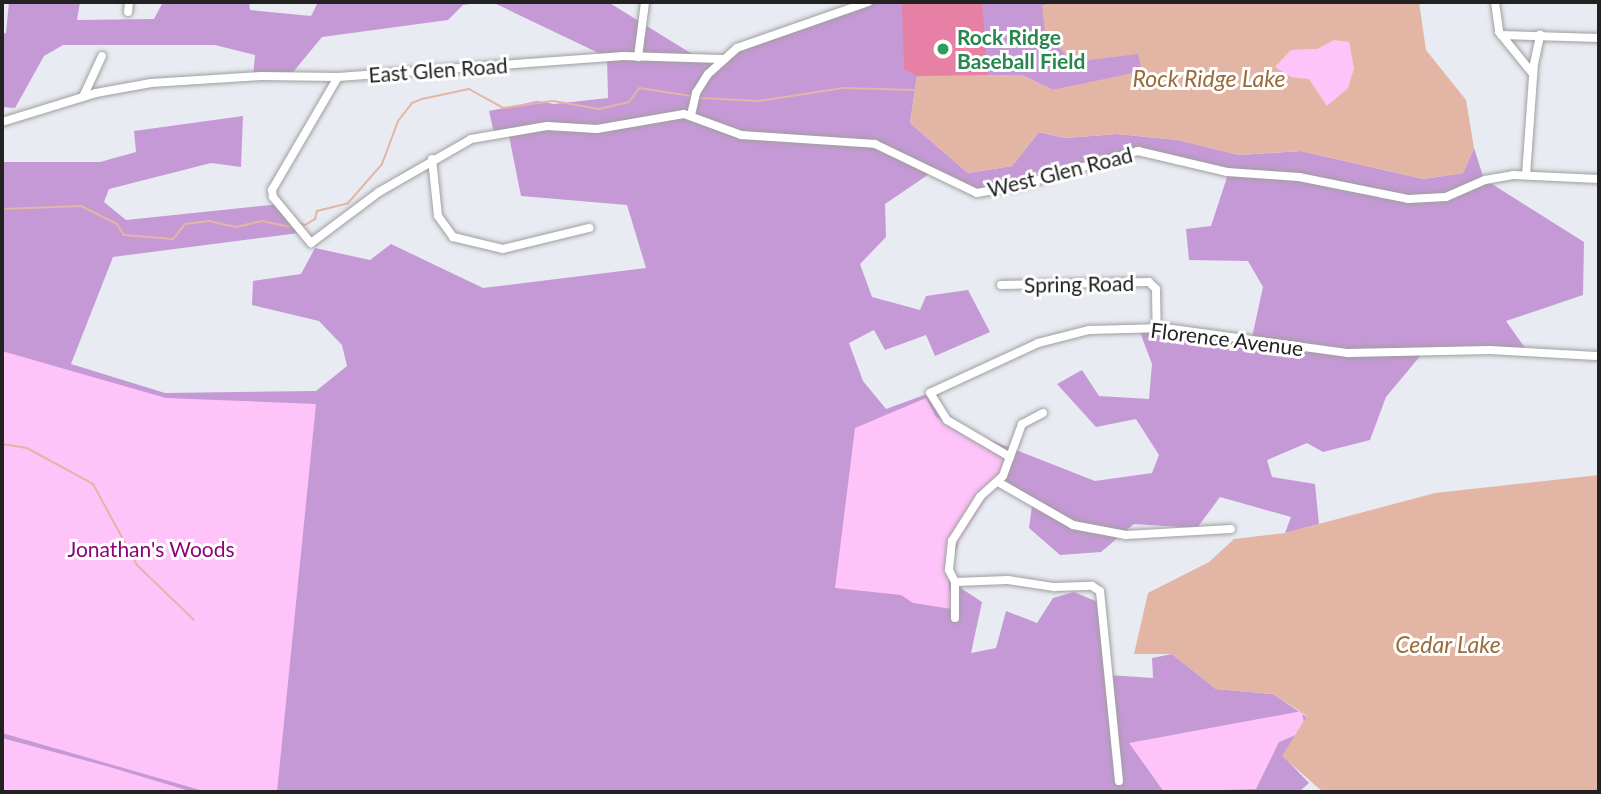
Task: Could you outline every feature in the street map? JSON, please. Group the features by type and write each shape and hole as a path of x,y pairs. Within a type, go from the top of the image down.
{"street":[{"path":"128,12 129,2"},
{"path":"638,57 645,2"},
{"path":"338,77 272,190 273,198 311,243 432,159 471,139 520,129 597,129 691,115 695,93 722,59 761,37 868,2"},
{"path":"1495,2 1501,35 1533,75"},
{"path":"1501,35 1599,38"},
{"path":"1526,175 1533,75 1541,35"},
{"path":"83,97 102,56"},
{"name":"East Glen Road","path":"2,122 83,97 151,83 261,76 338,77 638,57 722,59"},
{"name":"West Glen Road","path":"691,115 741,135 875,144 976,193 1021,186 1138,151 1227,172 1299,177 1408,200 1446,197 1485,180 1526,175 1599,179"},
{"path":"432,159 438,216 453,237 503,249 589,228"},
{"name":"Spring Road","path":"1000,285 1149,282 1156,289 1157,328"},
{"name":"Florence Avenue","path":"1010,457 947,420 930,394 1064,335 1157,328 1348,353 1490,350 1599,356"},
{"path":"955,618 955,582 948,564 952,541 980,497 998,482 1022,424 1043,413"},
{"path":"998,482 1073,525 1126,535 1231,529"},
{"path":"955,582 1095,587 1104,600 1119,781"}],"green space":[{"path":"9,2 80,2 77,20 154,19 163,2 249,2 250,10 311,16 318,2 486,2 463,5 448,20 322,37 289,77 253,77 255,55 215,45 63,45 44,56 15,108 2,107 2,34 6,33"},
{"path":"492,2 608,2 705,62 778,29 866,2 1053,2 1042,6 1139,54 1142,72 1053,90 1022,75 917,77 910,123 968,173 1012,166 1039,132 1065,138 1117,134 1178,140 1239,155 1301,151 1423,179 1463,173 1474,148 1484,179 1584,242 1583,295 1506,321 1527,351 1421,355 1386,397 1370,440 1323,452 1307,443 1267,460 1272,477 1315,484 1319,524 1285,533 1291,517 1220,497 1197,528 1134,524 1101,552 1060,555 1029,528 1032,506 994,484 970,507 947,579 982,602 971,653 996,648 1006,611 1037,623 1053,598 1074,592 1100,603 1108,675 1153,678 1152,658 1172,654 1216,689 1273,694 1307,717 1283,756 1309,783 1299,792 2,792 2,162 100,162 136,152 134,131 243,116 241,167 211,163 109,189 104,202 126,220 280,204 299,233 113,257 71,364 165,393 316,391 347,366 342,345 319,321 252,305 253,281 301,274 315,248 370,260 391,244 483,288 646,268 627,205 521,196 508,131 494,133 489,111 537,101 554,104 608,98 607,57","holes":["1128,151 1230,168 1211,226 1186,229 1189,260 1248,261 1263,287 1251,342 1138,327 1152,364 1149,399 1099,396 1082,370 1057,384 1096,427 1136,419 1159,455 1152,473 1095,481 962,429 927,394 886,409 863,381 849,343 874,330 885,350 926,335 935,356 990,332 968,290 926,296 920,310 872,297 860,264 886,237 885,204 935,170 980,192"]},
{"path":"1334,39 1349,42 1354,68 1348,88 1327,107 1309,79 1291,77 1274,67 1291,50 1317,49"},
{"name":"Jonathan's Woods","path":"2,351 166,398 316,404 277,792 207,792 2,733"},
{"path":"926,398 936,417 1010,463 952,552 947,568 952,609 913,603 901,595 835,588 855,428"},
{"path":"1302,711 1304,723 1296,735 1279,742 1256,789 1164,792 1129,743"},
{"path":"2,738 106,766 193,792 2,792"}],"shaded area":[{"name":"Rock Ridge Baseball Field","path":"911,2 982,2 988,75 917,76 904,69 902,5"}],"water":[{"name":"Rock Ridge Lake","path":"1053,2 1419,2 1426,50 1466,100 1474,148 1463,173 1423,179 1301,151 1239,155 1178,140 1117,134 1065,138 1039,132 1012,166 968,173 910,123 917,76 1022,75 1053,90 1142,71 1138,54 1074,62 1045,34 1042,6","holes":["1334,40 1349,42 1354,68 1348,88 1327,106 1309,79 1291,77 1275,67 1291,50 1317,49"]},
{"name":"Cedar Lake","path":"1599,475 1599,792 1323,792 1282,756 1307,716 1273,694 1216,689 1172,654 1134,654 1148,593 1209,562 1234,539 1285,533 1435,493"}],"waterway":[{"path":"299,223 305,225 315,219 317,211 348,203 382,164 398,121 412,103 422,99 469,89 503,108 553,101 599,109 629,102 639,88 691,96"},
{"path":"700,98 759,101 843,88 914,90"},
{"path":"2,209 81,206 117,224 124,235 173,239 185,224 209,221 236,227 262,221 290,227"},
{"path":"2,444 27,448 93,484 137,565 194,620"}],"place":[{"name":"Rock Ridge Baseball Field","path":"943,49"}]}
